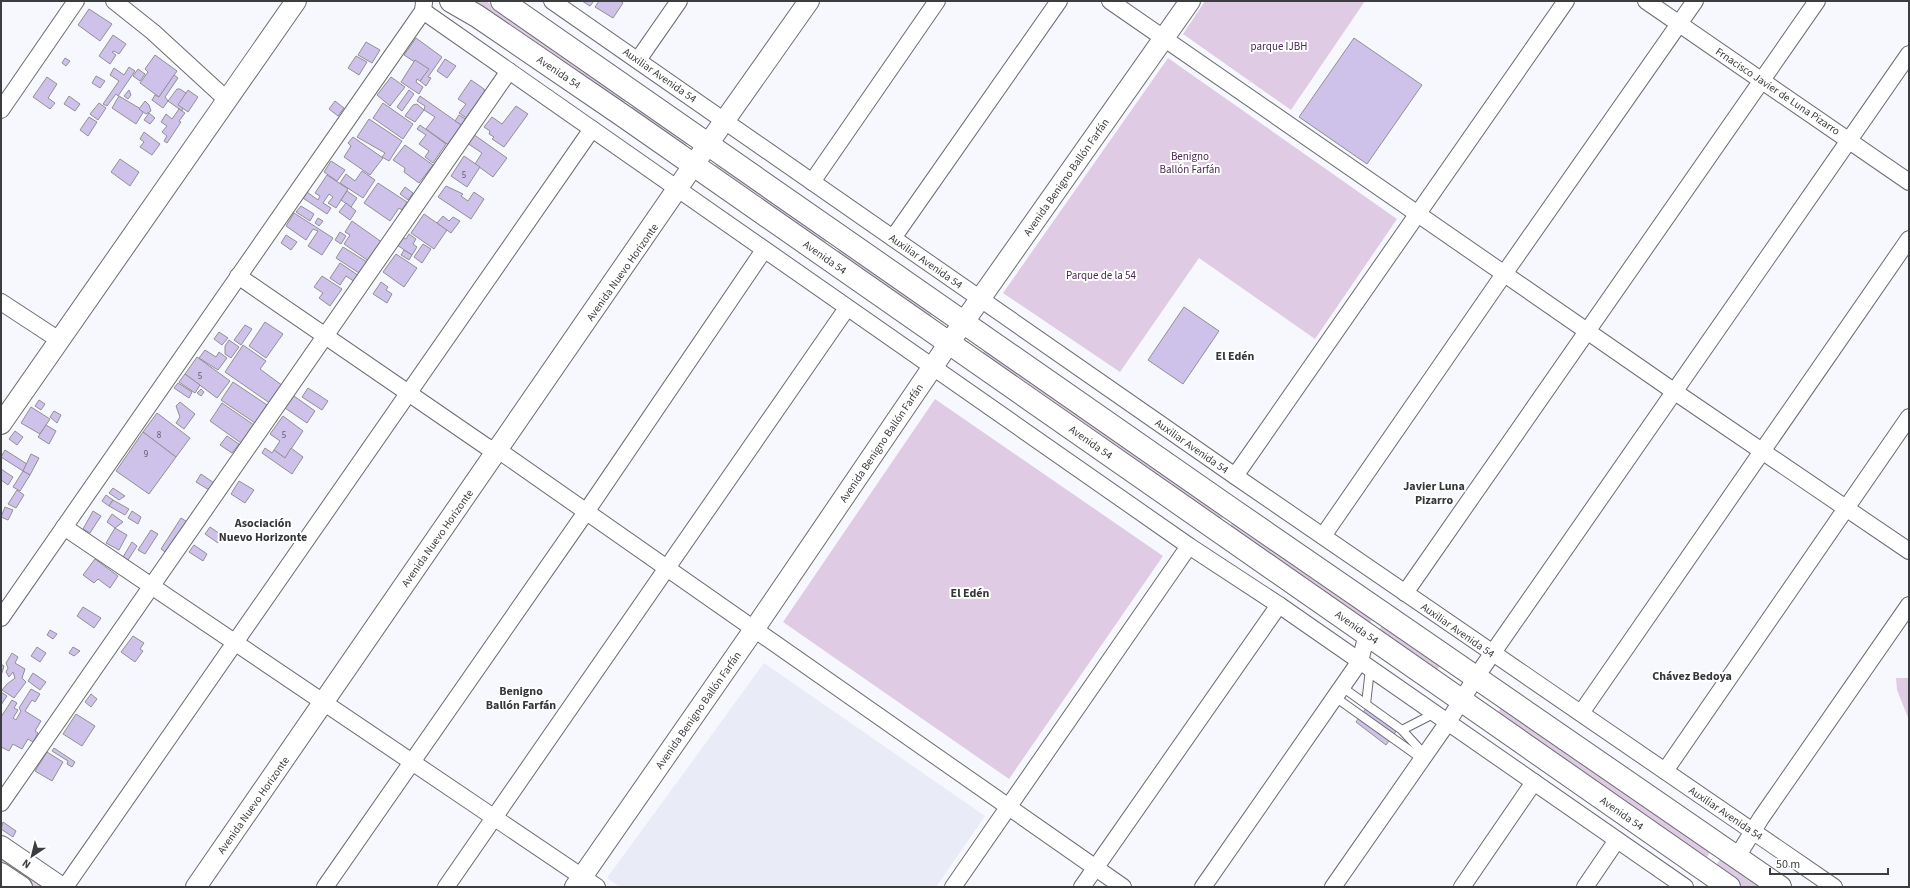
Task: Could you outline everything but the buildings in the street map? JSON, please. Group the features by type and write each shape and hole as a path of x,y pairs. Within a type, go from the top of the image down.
{"main road":[{"name":"Avenida 54","path":"451,1 477,16 694,165 1729,887"},
{"path":"502,1 964,321 1233,510 1780,887"}],"street":[{"path":"1,110 76,1"},
{"path":"114,1 153,32 226,99"},
{"path":"1,424 226,99 296,1"},
{"path":"638,60 679,1"},
{"path":"726,121 809,1"},
{"path":"812,182 937,1"},
{"path":"893,238 1059,1"},
{"path":"1110,1 1762,453 1846,507 1909,551"},
{"name":"Avenida Benigno Ballón Farfán","path":"585,884 755,628 949,342 1190,1"},
{"path":"1235,476 1566,1"},
{"name":"Frnacisco Javier de Luna Pizarro","path":"1646,1 1909,182"},
{"path":"1323,536 1695,1"},
{"path":"1405,593 1817,1"},
{"name":"Auxiliar Avenida 54","path":"554,2 1235,476 1834,887"},
{"path":"1,618 423,6 509,71 932,368 1189,546 1279,605 1685,887"},
{"path":"1333,887 1448,722 1476,677 1909,54"},
{"path":"1,803 509,71"},
{"name":"Avenida Nuevo Horizonte","path":"196,887 678,190 708,144 726,121"},
{"path":"65,887 236,644 408,393 592,129"},
{"path":"1581,713 1909,239"},
{"path":"325,887 586,512 764,250"},
{"path":"238,276 487,447 498,450 665,568 755,628 1123,887"},
{"path":"1,302 59,340"},
{"path":"446,887 665,568 847,308"},
{"path":"1665,771 1909,417"},
{"path":"64,527 494,817 585,884"},
{"path":"953,887 1189,546"},
{"path":"1082,887 1279,605"},
{"path":"1737,858 1753,831 1909,605"},
{"path":"1203,887 1338,692 1365,665 1367,634"},
{"path":"1462,887 1534,782"},
{"path":"1585,887 1617,840"},
{"path":"1,846 61,887"},
{"path":"1,872 22,887"}],"lane":[{"path":"1365,665 1366,704"},
{"path":"1338,692 1366,704 1402,730 1423,757"},
{"path":"1338,692 1423,757"},
{"path":"1402,730 1435,713"}],"shaded area":[{"path":"764,663 985,816 936,887 620,887 607,878"}],"green space":[{"path":"466,1 486,1 627,98 622,107"},
{"name":"parque IJBH","path":"1205,1 1365,1 1291,110 1183,34"},
{"name":"Benigno Ballón Farfán","path":"1168,58 1397,219 1315,339 1199,258 1120,372 1003,293"},
{"path":"635,103 689,141 683,150 629,112"},
{"path":"718,161 829,237 823,246 712,170"},
{"path":"841,246 936,310 929,318 836,254"},
{"path":"987,347 1225,514 1218,523 981,355"},
{"path":"935,399 1163,556 1009,779 783,622"},
{"path":"1234,520 1374,616 1368,626 1228,529"},
{"path":"1384,623 1442,663 1435,673 1377,633"},
{"path":"1909,674 1909,720 1897,690 1896,678 1908,678"},
{"path":"1503,705 1712,849 1704,862 1496,715"},
{"path":"1,855 48,887 34,887 1,864"},
{"path":"1722,857 1765,887 1740,887 1714,868"}],"district":[{"name":"El Edén","path":"1235,356"},
{"name":"Javier Luna Pizarro","path":"1434,493"},
{"name":"Asociación Nuevo Horizonte","path":"263,530"},
{"name":"El Edén","path":"970,593"},
{"name":"Chávez Bedoya","path":"1692,676"},
{"name":"Benigno Ballón Farfán","path":"521,698"}],"park label":[{"name":"Parque de la 54","path":"1101,275"}]}
